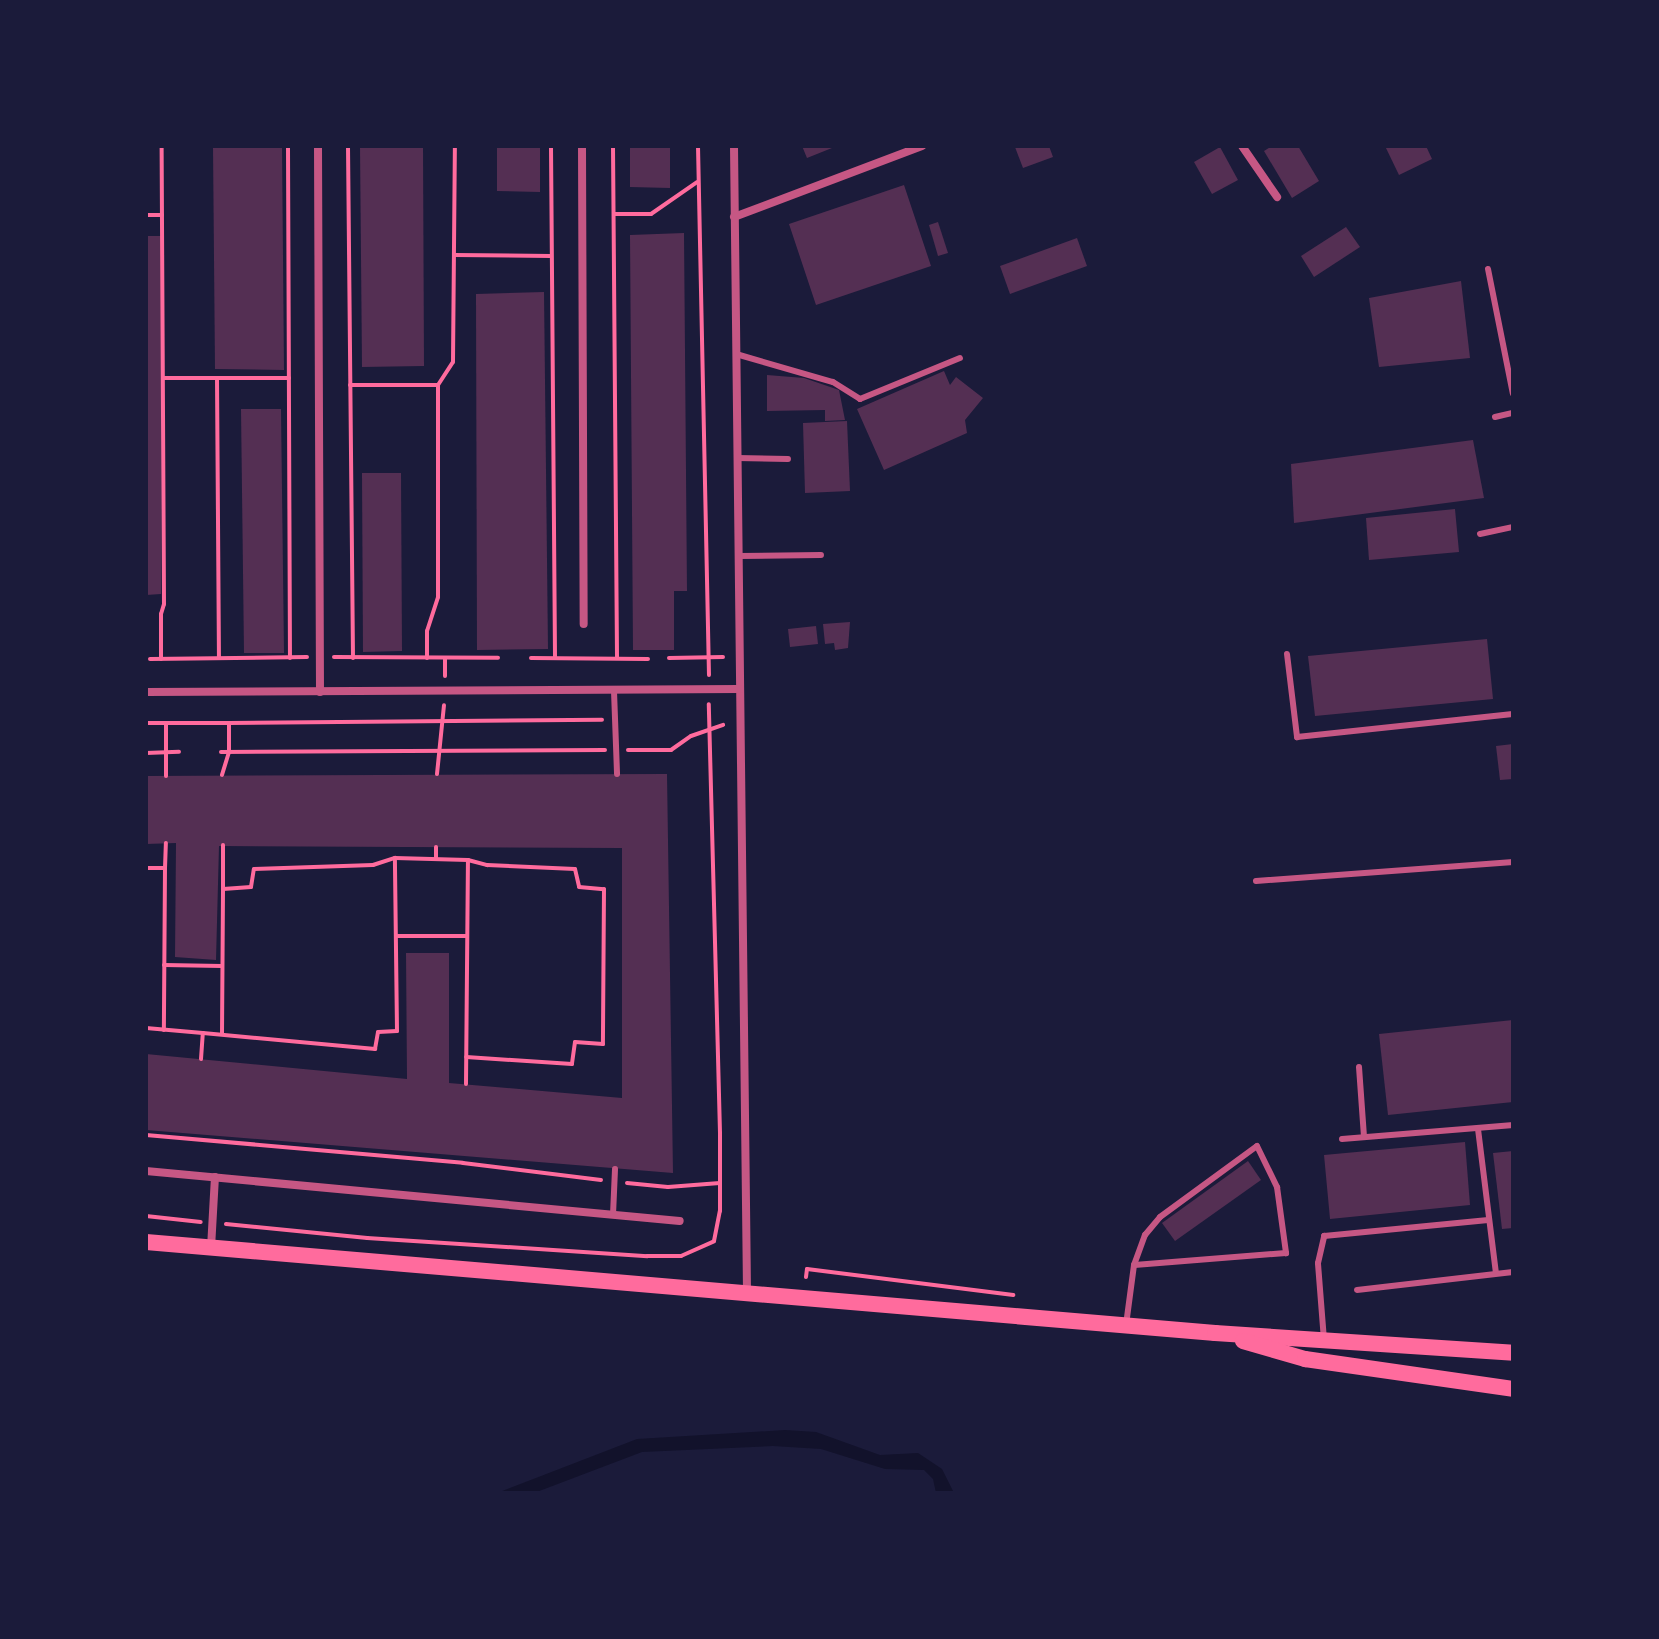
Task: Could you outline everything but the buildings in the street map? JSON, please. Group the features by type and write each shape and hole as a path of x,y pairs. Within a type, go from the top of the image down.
{"main road":[{"path":"146,1242 1215,1333 1513,1353"},
{"path":"1215,1333 1305,1359 1513,1389"}],"street":[{"path":"318,146 320,692"},
{"path":"582,146 584,624"},
{"path":"734,146 747,1293"},
{"path":"734,217 922,146"},
{"path":"1242,146 1277,197"},
{"path":"146,692 740,689"},
{"path":"146,1171 680,1221"},
{"path":"211,1248 215,1177"}],"lane":[{"path":"1488,269 1513,394"},
{"path":"736,354 833,382 860,399 960,358"},
{"path":"1495,417 1513,413"},
{"path":"737,458 788,459"},
{"path":"1480,534 1513,527"},
{"path":"739,556 821,555"},
{"path":"1287,654 1297,737 1513,714"},
{"path":"614,691 617,774"},
{"path":"1256,881 1513,862"},
{"path":"1359,1067 1364,1137"},
{"path":"1342,1139 1513,1125"},
{"path":"1478,1129 1496,1273"},
{"path":"1126,1325 1134,1265 1145,1235 1160,1217 1257,1146 1268,1162 1277,1187 1286,1253 1134,1265"},
{"path":"613,1215 615,1169"},
{"path":"1324,1340 1318,1263 1324,1236 1488,1220"},
{"path":"1357,1290 1513,1272"}],"path":[{"path":"161,659 161,614 164,604 162,146"},
{"path":"288,146 290,658"},
{"path":"348,146 353,658"},
{"path":"427,658 427,631 438,597 438,385 453,362 455,146"},
{"path":"551,146 555,658"},
{"path":"613,146 617,658"},
{"path":"230,1224 367,1238 686,1258 716,1241 720,1183 698,146"},
{"path":"614,214 651,214 699,181"},
{"path":"146,215 162,215"},
{"path":"454,255 552,256"},
{"path":"163,378 289,378"},
{"path":"217,378 219,658"},
{"path":"350,385 438,385"},
{"path":"150,659 307,657"},
{"path":"331,657 498,658"},
{"path":"669,658 723,657"},
{"path":"445,658 445,682"},
{"path":"531,658 648,659"},
{"path":"437,774 437,751 445,701"},
{"path":"146,723 615,720"},
{"path":"166,723 166,776"},
{"path":"222,775 229,752 229,723"},
{"path":"626,750 671,750 709,728 723,725"},
{"path":"221,752 607,750"},
{"path":"146,753 179,752"},
{"path":"164,1030 166,843"},
{"path":"222,1034 223,845"},
{"path":"436,847 436,859"},
{"path":"223,889 251,887 254,869 373,865 395,858 468,860 487,865 575,869 579,887 604,889 603,1044 575,1042 572,1064 466,1057"},
{"path":"146,1028 375,1049 378,1032 397,1031 395,858"},
{"path":"466,1084 468,860"},
{"path":"146,868 165,868"},
{"path":"396,936 466,936"},
{"path":"164,965 222,966"},
{"path":"201,1059 203,1033"},
{"path":"146,1135 196,1136 601,1180"},
{"path":"463,1163 464,1156"},
{"path":"627,1183 668,1187 720,1183"},
{"path":"146,1216 200,1222"},
{"path":"806,1277 807,1269 1019,1295"}],"shaded area":[{"path":"785,1430 816,1432 880,1455 918,1453 942,1469 954,1493 936,1493 933,1479 924,1470 885,1469 821,1449 773,1446 642,1452 534,1493 497,1493 637,1439"}]}
